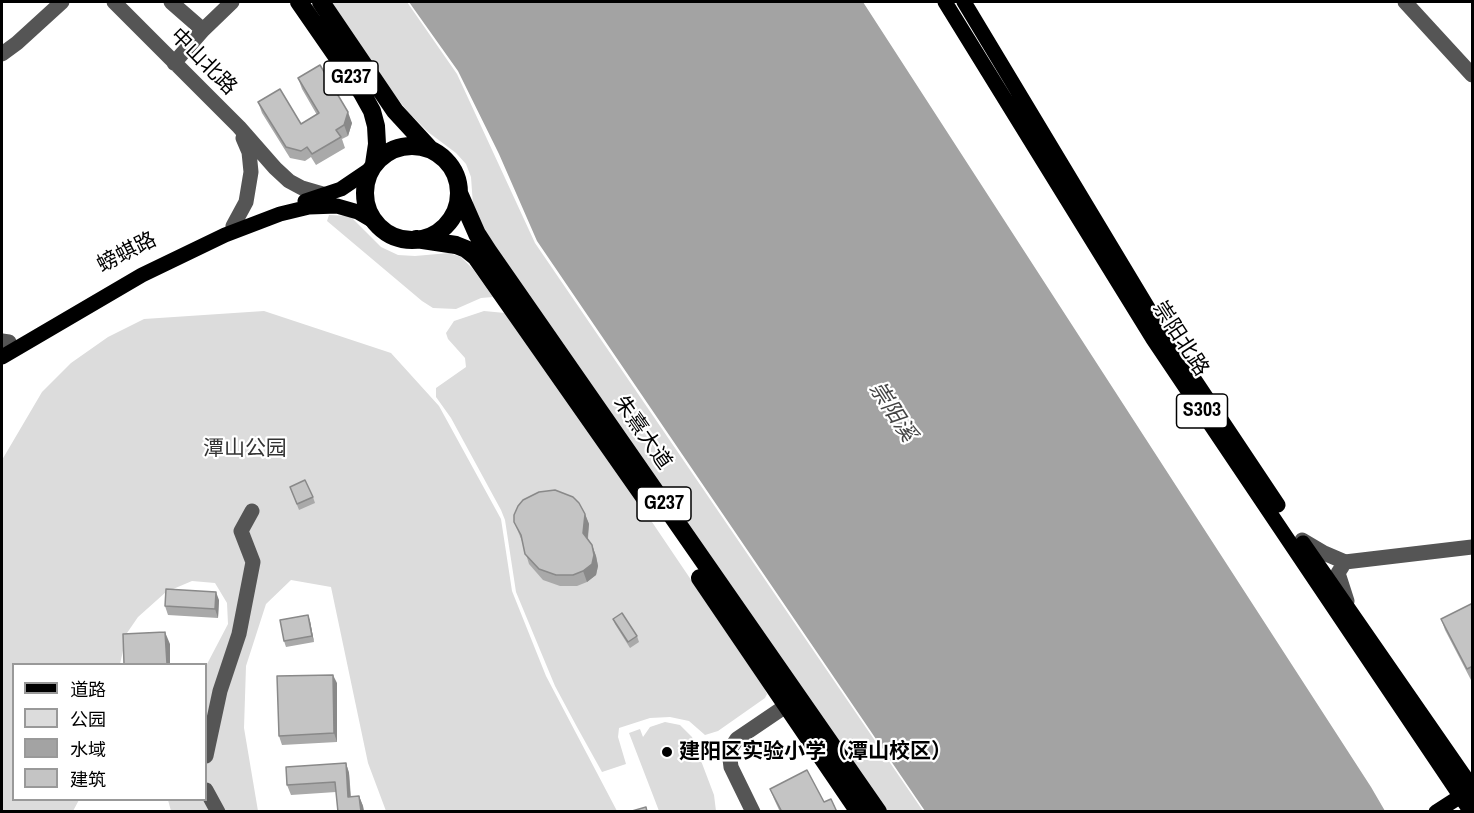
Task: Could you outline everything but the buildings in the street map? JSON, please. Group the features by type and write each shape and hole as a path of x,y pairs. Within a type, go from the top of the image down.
{"highway":[{"name":"G237","path":"299,2 372,111 376,126 376,144 373,166 367,179 366,201 375,222 394,236 416,239"},
{"name":"G237","path":"321,2 395,111 430,149 451,167 457,179 459,193"},
{"path":"373,166 385,154 400,147 415,146 430,149"},
{"path":"416,239 430,236 451,219 457,207 459,193"},
{"name":"朱熹大道","path":"459,193 477,234 792,701 859,812"},
{"name":"朱熹大道","path":"416,239 456,245 476,257 702,580 878,812"}],"main road":[{"name":"崇阳北路","path":"945,2 1153,339 1469,791"},
{"name":"崇阳北路","path":"964,2 1162,331 1469,791 1471,812"},
{"path":"2,357 142,275 225,235 341,189 373,166"},
{"path":"279,212 309,207 337,206 358,212 375,222"},
{"name":"螃蜞路","path":"4,343 189,244 233,226 279,212"},
{"path":"1436,812 1469,791"}],"street":[{"path":"2,54 62,2"},
{"name":"中山北路","path":"114,2 239,127 289,181 302,188 326,195"},
{"path":"171,2 203,30"},
{"path":"174,63 232,2"},
{"path":"1405,2 1473,75"},
{"path":"233,226 246,202 251,172 249,152 239,127"},
{"path":"207,751 220,691 239,634 253,562 241,531 252,511"},
{"path":"1302,540 1345,562 1473,547"},
{"path":"1345,562 1338,573 1350,610"},
{"path":"753,812 731,767 729,751 736,739 792,701"},
{"path":"207,792 218,812"}],"green space":[{"path":"327,2 407,2 457,74 535,243 923,811 883,811 489,241 473,205 471,177 466,164 408,112 358,48"},
{"path":"329,215 350,216 381,247 398,255 449,253 461,257 473,269 493,297 481,298 456,309 433,308 327,221"},
{"name":"潭山公园","path":"264,311 391,353 439,406 501,519 512,591 546,676 617,811 386,811 368,763 331,587 291,580 266,604 246,666 244,728 258,811 171,811 168,801 207,801 207,664 228,624 227,603 215,583 192,581 166,592 138,617 127,633 120,663 12,663 12,801 78,801 73,811 2,811 2,460 42,392 71,363 108,337 144,319"},
{"path":"484,311 505,313 596,439 764,688 767,694 765,698 718,731 705,735 689,721 670,717 650,718 619,728 618,737 626,764 602,772 555,686 516,592 505,520 501,510 451,418 436,397 436,388 466,367 465,358 448,339 446,333 454,321"},
{"path":"665,722 680,725 692,737 714,795 716,811 659,811 629,733 640,729 643,737 650,727"}],"water":[{"name":"崇阳溪","path":"409,2 863,2 1385,811 925,811 537,241 499,154 458,71"}],"place":[{"name":"建阳区实验小学（潭山校区）","path":"667,752"}]}
